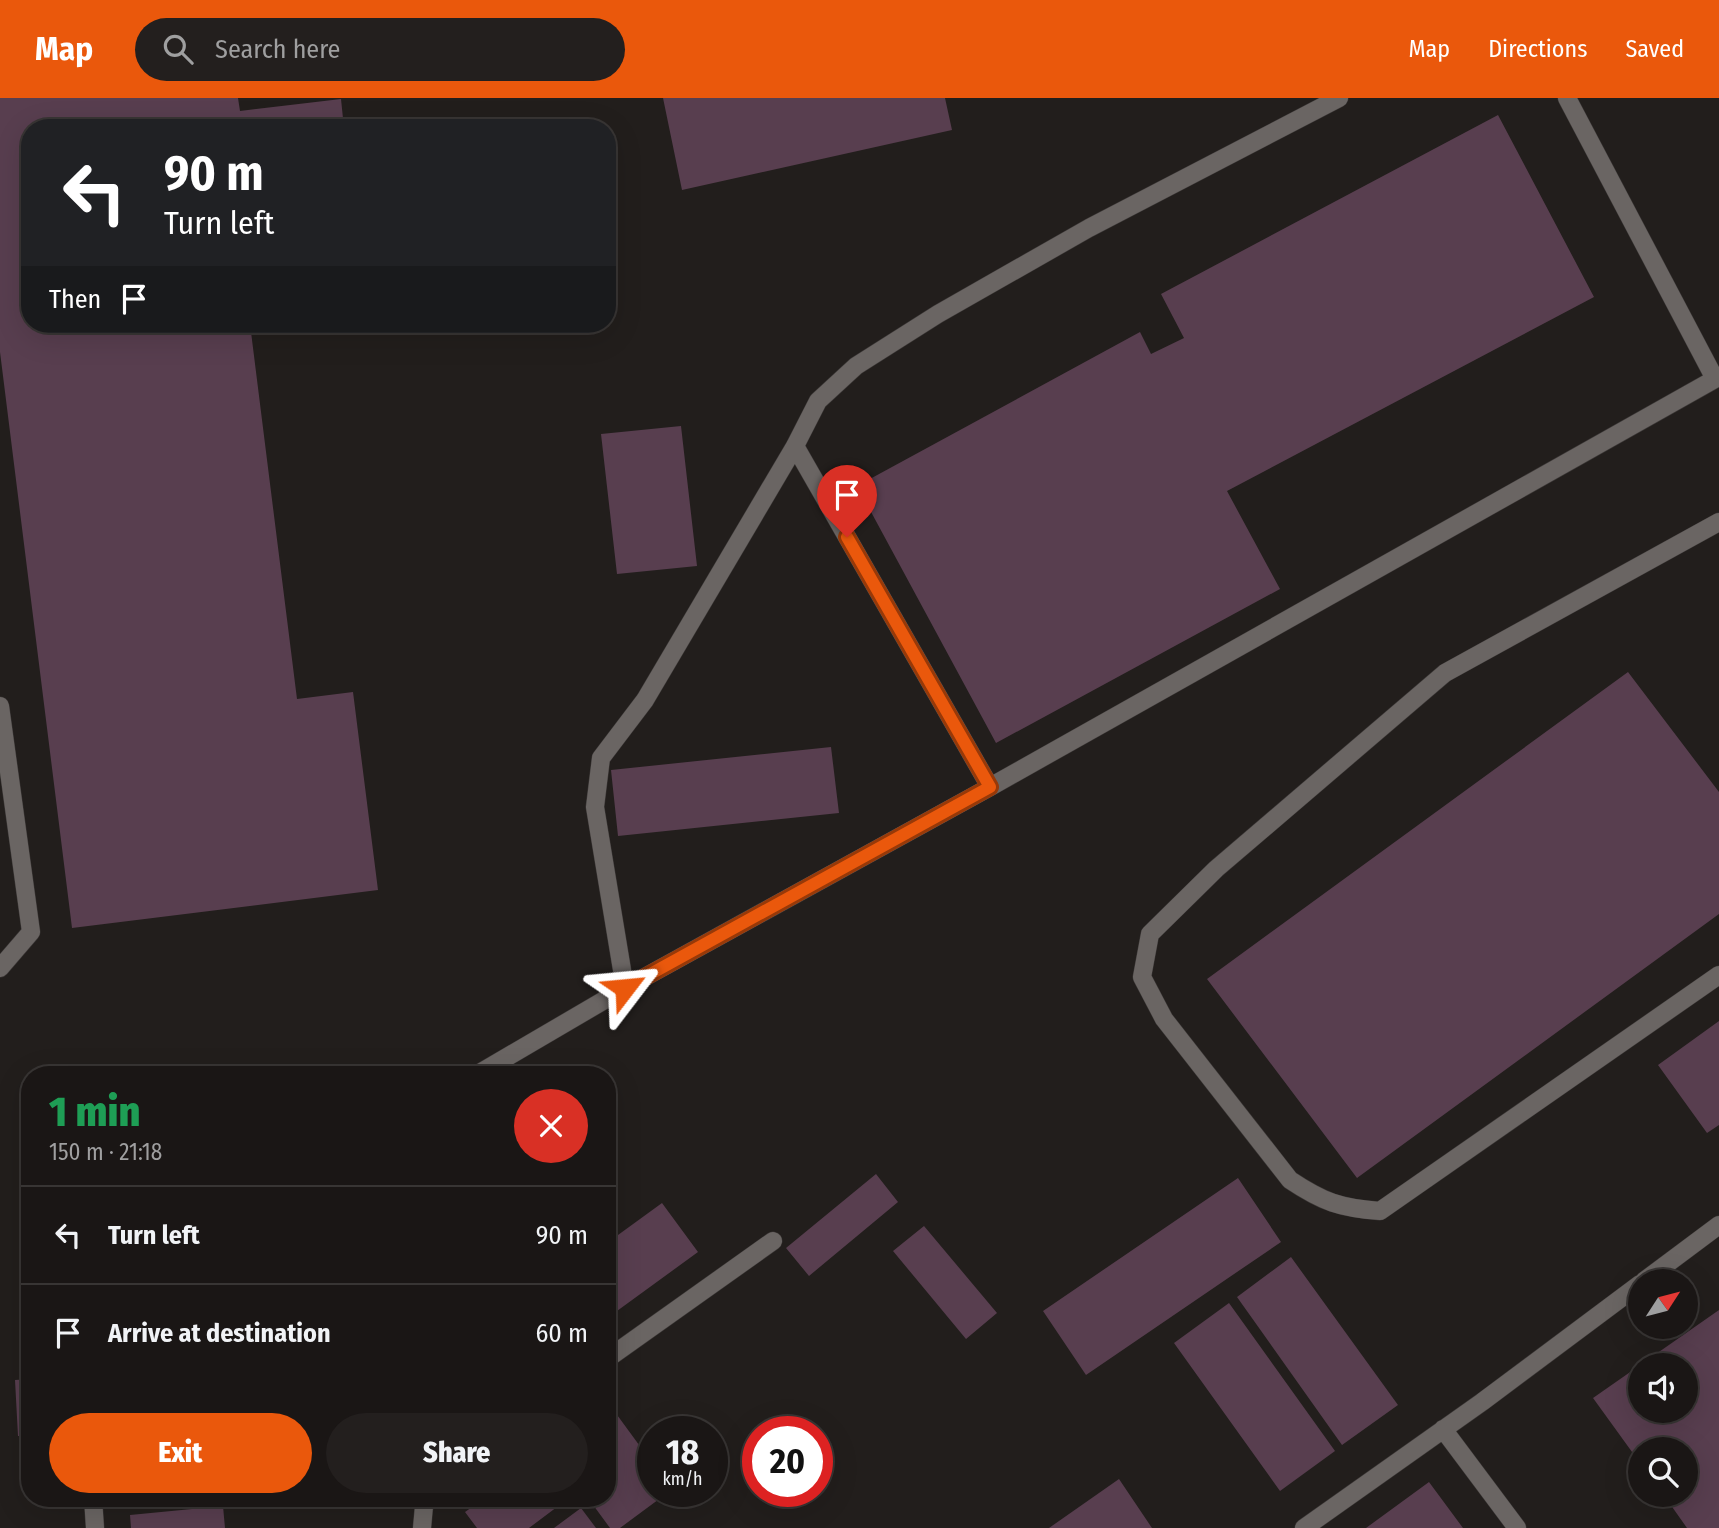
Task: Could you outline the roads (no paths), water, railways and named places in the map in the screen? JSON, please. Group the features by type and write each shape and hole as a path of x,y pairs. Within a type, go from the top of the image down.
{"street":[{"path":"625,988 595,807 601,758 645,700 795,446 818,401 856,366 938,314 1089,228 1339,98"},
{"path":"492,1066 625,988 990,787 1715,379 1567,98"},
{"path":"795,446 990,787"},
{"path":"1719,522 1445,673 1216,869 1150,934 1142,976 1164,1019 1290,1180 1317,1198 1348,1209 1380,1211 1719,975"},
{"path":"0,706 31,932 0,968"},
{"path":"1660,1269 1719,1226"},
{"path":"616,1353 773,1241"},
{"path":"1304,1528 1628,1293"},
{"path":"1443,1429 1517,1528"},
{"path":"94,1507 95,1528"},
{"path":"422,1528 424,1507"}]}
